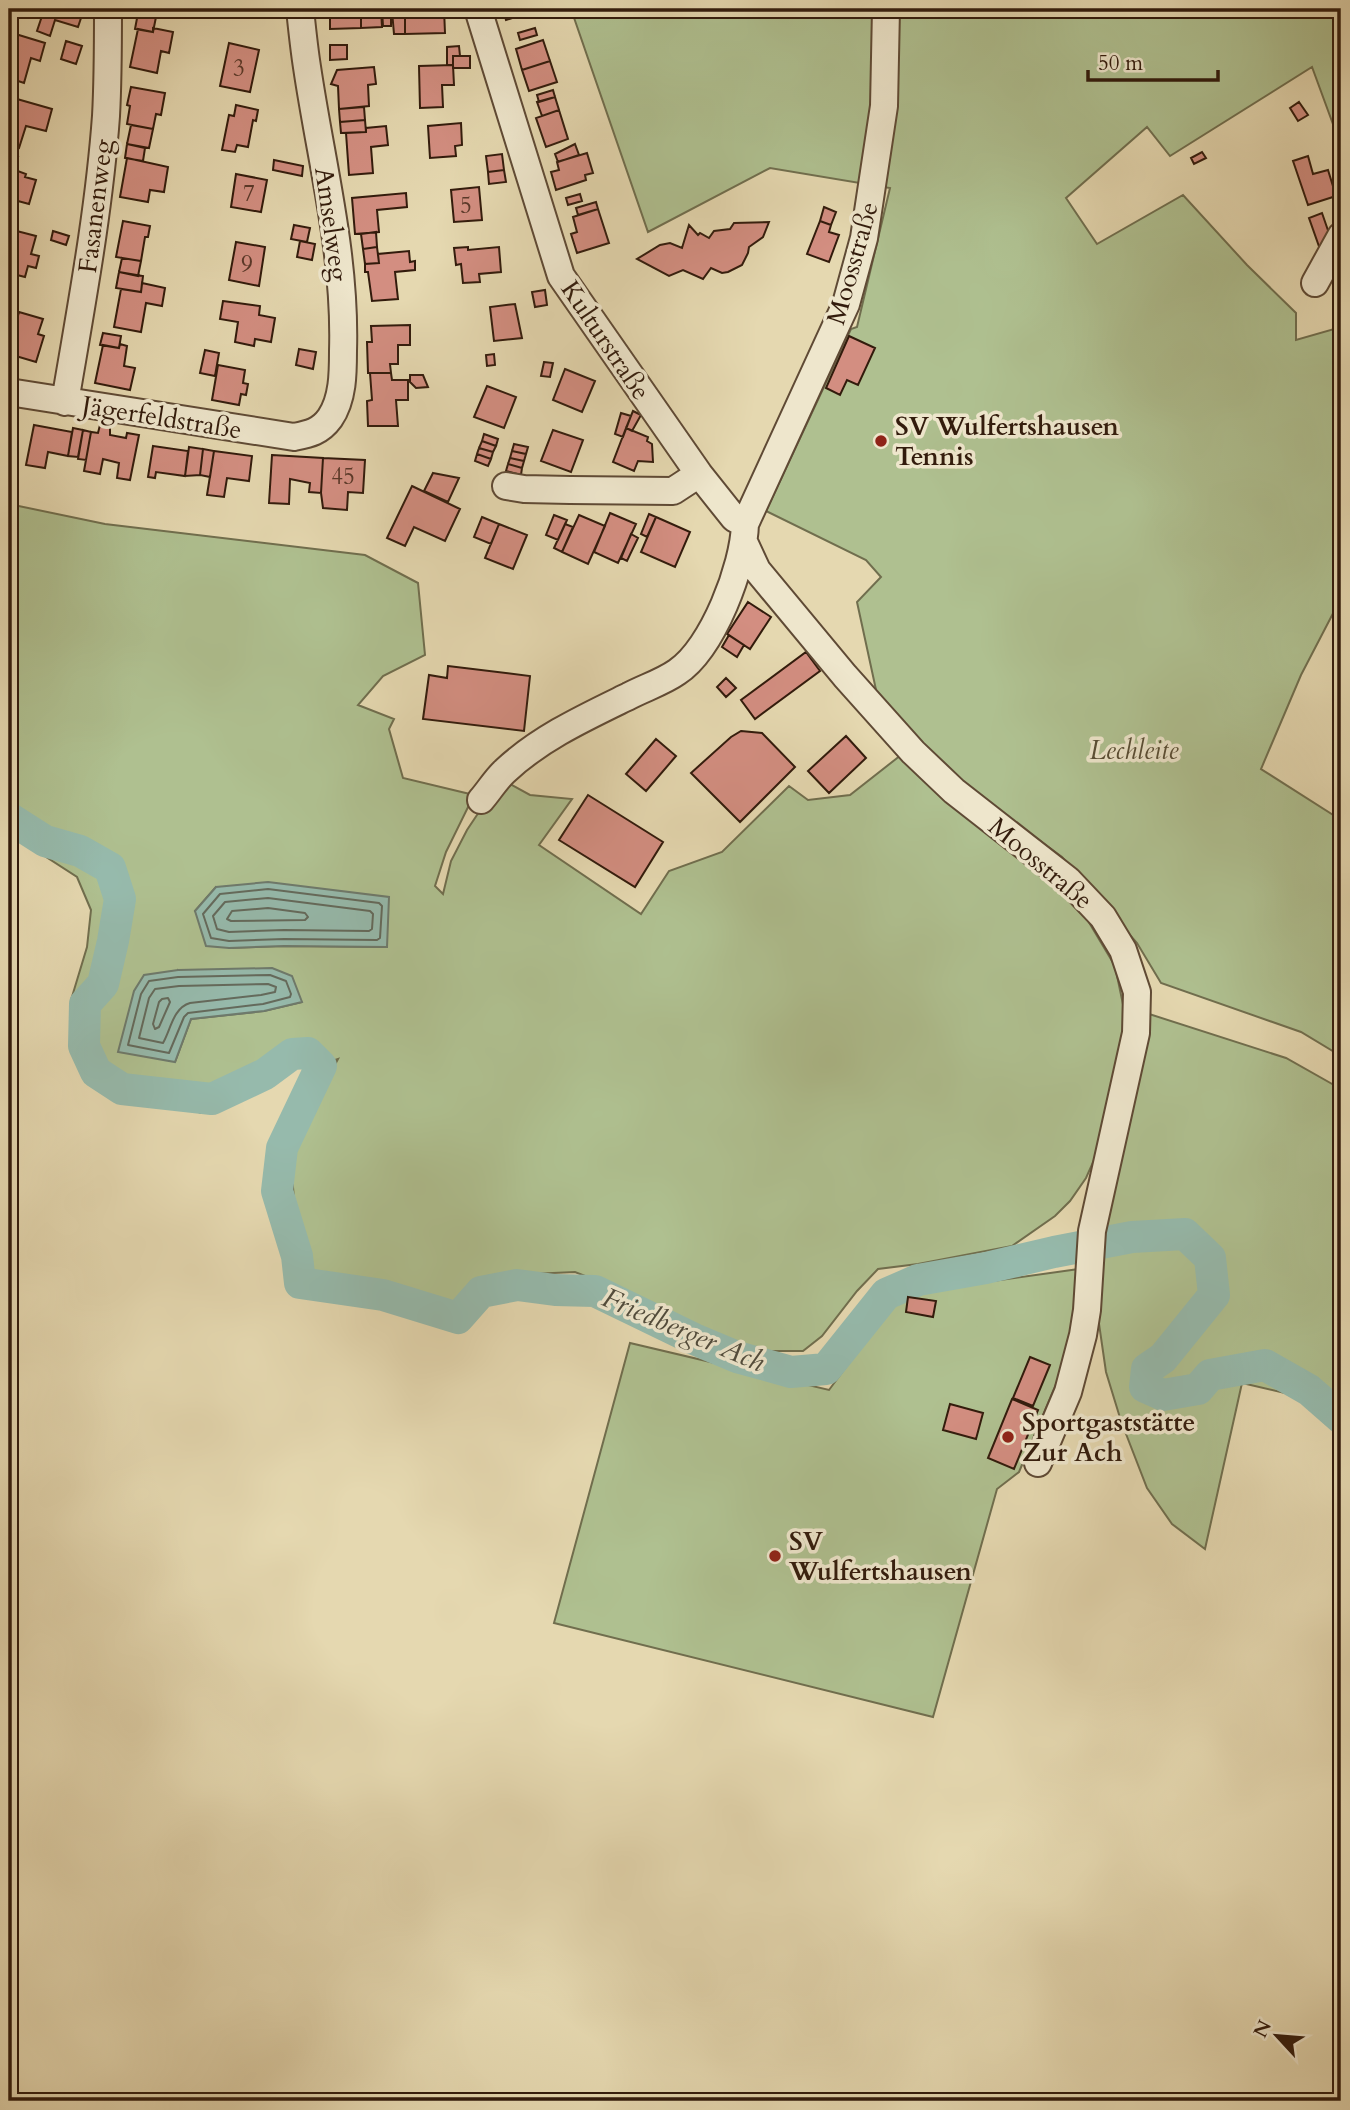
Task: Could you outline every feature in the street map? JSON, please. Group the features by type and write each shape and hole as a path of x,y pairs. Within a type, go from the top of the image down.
{"street":[{"name":"Fasanenweg","path":"65,402 88,267 106,116 108,9"},
{"name":"Amselweg","path":"300,9 307,67 340,258 344,328 343,370 338,401 330,418 316,433"},
{"name":"Kulturstraße","path":"478,9 561,276 699,474 744,533"},
{"name":"Moosstraße","path":"481,800 503,771 551,736 678,671 711,633 737,570 744,533 846,304 857,265 864,238 884,106 886,9"},
{"path":"1315,283 1341,236"},
{"name":"Jägerfeldstraße","path":"9,392 294,438 316,433"},
{"path":"506,486 570,491 673,491 699,474"},
{"name":"Moosstraße","path":"744,533 757,570 845,676 913,752 954,791 1068,880 1103,916 1123,950 1137,992 1136,1033 1092,1231 1083,1335 1068,1392 1038,1463"}],"green space":[{"name":"Lechleite","path":"571,9 1341,9 1341,146 1312,67 1170,156 1147,127 1066,198 1097,244 1183,195 1247,265 1296,313 1296,340 1341,327 1341,598 1301,675 1261,769 1341,820 1341,1056 1301,1032 1161,983 1137,943 1062,857 961,783 878,699 857,602 881,577 866,560 766,511 851,329 857,327 890,188 770,168 648,232"},
{"path":"9,504 105,524 365,555 418,583 425,655 383,676 358,705 394,719 389,729 403,778 474,795 446,852 435,886 443,894 451,861 467,830 501,779 530,795 572,799 539,845 641,914 669,871 722,852 789,786 808,800 850,795 901,755 1039,869 1081,909 1115,966 1125,1014 1118,1079 1099,1149 1086,1178 1070,1201 1055,1216 1012,1246 878,1269 822,1336 803,1351 766,1351 730,1341 621,1290 575,1272 488,1276 452,1303 312,1276 304,1266 299,1251 291,1166 297,1135 338,1059 314,1067 299,1059 241,1094 201,1113 156,1097 105,1090 87,1069 75,1029 71,1000 87,947 91,910 77,877 9,833","holes":["216,887 387,947 229,948 195,911","178,970 302,1002 264,1011 191,1019 175,1062"]},
{"path":"1146,1013 1286,1058 1341,1089 1341,1407 1317,1387 1293,1395 1242,1383 1205,1549 1172,1524 1147,1488 1121,1421 1106,1372 1098,1317 1103,1213"},
{"name":"SV Wulfertshausen","path":"1086,1268 1073,1344 1019,1472 997,1489 933,1717 554,1623 630,1343 829,1390 900,1294"}],"water":[{"path":"268,882 389,897 387,947 206,946 195,911 216,887"},
{"path":"272,968 292,976 302,1002 264,1011 191,1019 175,1062 118,1052 134,991 144,975 178,970"}],"building":[{"path":"44,9 56,9 54,17 43,13"},
{"path":"56,9 84,9 78,27 55,20 50,36 37,31 43,13 54,17"},
{"path":"132,9 156,9 155,17 131,12"},
{"path":"330,9 361,9 361,28 330,29"},
{"path":"361,9 381,9 382,27 361,28"},
{"path":"444,9 445,33 405,34 405,10"},
{"path":"503,9 529,9 530,12 506,20"},
{"path":"382,10 391,10 391,26 383,26"},
{"path":"405,10 405,34 394,34 392,11"},
{"path":"138,13 156,17 153,32 135,29"},
{"path":"153,28 173,32 169,53 161,51 157,73 130,67 138,29 153,32"},
{"path":"535,28 537,35 520,40 518,33"},
{"path":"9,32 45,43 40,61 31,58 24,83 9,78"},
{"path":"543,40 550,61 522,70 516,49"},
{"path":"66,41 82,46 76,64 61,59"},
{"path":"229,43 259,50 250,92 220,86"},
{"path":"330,45 347,45 347,59 330,60"},
{"path":"459,46 460,56 453,56 453,65 447,65 447,47"},
{"path":"453,56 470,56 470,68 453,68"},
{"path":"550,61 557,82 529,91 522,70"},
{"path":"453,65 454,85 442,85 443,107 420,108 419,66"},
{"path":"374,67 376,84 368,85 369,106 339,109 338,86 331,84 337,70"},
{"path":"131,87 165,93 161,115 156,114 153,129 127,124"},
{"path":"553,90 555,97 539,102 537,95"},
{"path":"10,97 52,109 46,131 26,126 19,148 9,145"},
{"path":"555,97 559,110 542,116 537,102"},
{"path":"1299,102 1308,115 1298,121 1290,108"},
{"path":"236,105 258,110 256,121 253,120 248,147 237,145 235,152 222,150 229,115 234,116"},
{"path":"364,107 365,120 340,122 339,109"},
{"path":"559,110 568,139 546,147 536,118"},
{"path":"365,120 366,132 341,133 340,122"},
{"path":"461,123 462,145 455,146 456,156 430,158 428,126"},
{"path":"131,125 153,129 149,148 127,144"},
{"path":"386,126 388,145 371,147 373,173 349,175 346,133 366,132 366,128"},
{"path":"127,144 145,148 143,161 125,158"},
{"path":"575,144 579,155 558,162 555,154"},
{"path":"1202,152 1206,158 1194,164 1191,158"},
{"path":"587,153 593,173 585,175 586,180 556,190 551,172 559,170 557,162"},
{"path":"502,154 504,170 488,172 486,156"},
{"path":"9,155 18,157 15,166 9,164"},
{"path":"1308,156 1313,174 1328,170 1336,196 1308,205 1293,161"},
{"path":"127,158 168,167 164,192 150,190 148,202 120,197"},
{"path":"274,160 303,166 302,176 273,170"},
{"path":"9,164 15,166 15,170 26,174 25,177 36,180 29,204 18,201 16,210 9,208"},
{"path":"504,170 506,182 489,184 488,172"},
{"path":"236,174 267,180 261,212 231,207"},
{"path":"479,187 482,220 454,222 451,190"},
{"path":"406,193 407,207 377,210 379,232 355,234 352,198"},
{"path":"580,194 582,201 568,205 566,198"},
{"path":"596,202 598,209 578,215 576,208"},
{"path":"824,207 836,212 831,225 820,221"},
{"path":"598,209 609,243 577,253 571,234 577,232 573,217"},
{"path":"1322,213 1332,242 1321,252 1309,218"},
{"path":"123,221 150,226 148,237 145,237 141,261 116,257"},
{"path":"820,221 831,225 829,232 839,235 829,262 807,254"},
{"path":"769,222 763,237 749,247 742,265 728,272 722,273 711,268 703,279 683,270 669,276 637,259 660,245 670,243 682,248 689,225 698,235 700,233 709,238 714,231 730,229 734,223"},
{"path":"294,225 310,228 307,242 291,239"},
{"path":"9,229 36,236 31,254 39,256 36,268 28,266 25,277 9,273"},
{"path":"53,231 69,236 66,245 51,240"},
{"path":"376,232 377,247 363,249 361,234"},
{"path":"300,241 315,244 312,260 297,257"},
{"path":"236,242 265,247 259,286 229,280"},
{"path":"377,247 379,263 365,264 363,249"},
{"path":"468,247 468,250 499,247 501,272 479,274 480,282 463,283 461,264 456,265 454,248"},
{"path":"409,251 410,262 415,261 415,270 395,272 398,299 372,301 365,264 379,263 378,254"},
{"path":"122,258 141,261 138,276 119,272"},
{"path":"119,272 143,276 141,292 116,288"},
{"path":"142,283 165,288 162,306 146,303 141,332 114,327 121,289 141,292"},
{"path":"545,290 547,305 535,307 532,292"},
{"path":"223,301 260,306 259,315 275,318 271,342 255,339 254,346 235,342 238,322 220,319"},
{"path":"515,304 522,338 494,341 490,307"},
{"path":"19,312 43,319 38,334 44,336 36,362 9,354"},
{"path":"410,325 410,345 398,345 398,364 390,364 391,373 368,373 367,342 372,342 371,326"},
{"path":"103,333 121,336 119,348 100,345"},
{"path":"849,336 875,348 858,385 847,380 840,395 826,388"},
{"path":"120,344 127,346 124,366 135,368 130,390 95,383 103,345 119,348"},
{"path":"299,349 316,352 313,369 296,365"},
{"path":"205,350 219,353 215,376 200,373"},
{"path":"494,354 495,365 487,366 486,355"},
{"path":"544,362 553,363 550,377 541,376"},
{"path":"218,365 245,370 243,383 248,384 246,395 241,394 239,405 212,400"},
{"path":"565,369 595,381 582,412 553,400"},
{"path":"370,373 391,373 392,380 408,380 408,400 396,400 398,426 368,426 367,401 372,400"},
{"path":"410,375 423,375 428,387 416,388 410,382"},
{"path":"487,386 516,397 504,428 474,417"},
{"path":"633,411 641,415 632,431 626,428"},
{"path":"621,413 631,416 623,437 615,434"},
{"path":"9,418 17,420 9,450"},
{"path":"34,425 72,432 68,456 48,452 45,468 26,465"},
{"path":"100,425 110,427 110,435 126,438 127,433 139,435 130,480 117,478 119,463 103,459 100,474 84,471 91,432 98,433"},
{"path":"73,428 83,430 78,457 68,456"},
{"path":"626,428 648,437 647,441 652,444 653,462 638,461 634,471 613,462"},
{"path":"83,430 91,432 86,460 78,459"},
{"path":"553,430 583,440 571,472 541,461"},
{"path":"484,434 498,439 496,446 482,441"},
{"path":"482,441 496,446 493,452 479,448"},
{"path":"514,444 528,447 526,454 512,451"},
{"path":"153,446 188,451 185,476 156,472 155,478 148,477"},
{"path":"189,447 203,449 200,475 185,476"},
{"path":"479,448 493,452 491,459 477,454"},
{"path":"203,449 214,451 210,477 200,475"},
{"path":"214,451 252,456 249,481 227,478 224,497 207,495"},
{"path":"512,451 526,454 524,461 510,458"},
{"path":"477,454 491,459 488,466 475,461"},
{"path":"272,455 323,458 321,493 309,492 310,483 290,479 289,504 269,503"},
{"path":"323,458 365,460 363,493 348,492 347,510 323,508"},
{"path":"510,458 524,461 522,468 508,464"},
{"path":"508,464 522,468 521,475 506,471"},
{"path":"433,473 459,478 448,502 424,491"},
{"path":"412,486 460,509 445,541 414,527 405,546 387,538"},
{"path":"610,513 636,524 618,563 594,552"},
{"path":"649,514 656,517 647,537 641,534"},
{"path":"554,515 567,520 558,540 546,535"},
{"path":"579,515 605,526 588,564 562,552"},
{"path":"482,517 499,524 491,544 474,537"},
{"path":"656,517 690,532 675,567 641,552"},
{"path":"499,524 527,535 513,569 485,558"},
{"path":"565,524 573,527 562,552 554,548"},
{"path":"631,534 638,538 627,561 621,558"},
{"path":"748,602 771,617 750,649 727,634"},
{"path":"729,635 744,645 737,657 722,647"},
{"path":"806,652 820,671 755,719 741,700"},
{"path":"448,666 530,676 524,731 423,719 429,675 447,678"},
{"path":"726,678 736,688 726,697 717,687"},
{"path":"741,731 762,733 795,767 740,822 691,773"},
{"path":"846,736 866,758 829,793 808,771"},
{"path":"656,739 676,756 646,791 626,774"},
{"path":"588,795 663,842 635,887 559,840"},
{"path":"908,1297 936,1301 933,1317 906,1312"},
{"path":"1030,1357 1050,1365 1033,1406 1013,1398"},
{"path":"1012,1399 1038,1410 1014,1469 988,1458"},
{"path":"950,1404 983,1413 976,1439 943,1430"}],"waterway":[{"name":"Friedberger Ach","path":"9,818 45,841 80,851 110,868 120,899 113,941 103,984 85,1004 84,1046 96,1072 122,1089 212,1099 265,1074 292,1054 308,1053 321,1066 282,1148 277,1191 297,1256 300,1283 383,1295 458,1318 481,1292 517,1285 595,1291 737,1357 791,1372 826,1369 886,1294 918,1280 1132,1237 1185,1234 1210,1258 1214,1295 1163,1358 1147,1369 1145,1387 1163,1395 1198,1389 1210,1375 1265,1365 1309,1390 1341,1418"}],"place":[{"name":"SV Wulfertshausen Tennis","path":"881,441"},
{"name":"Sportgaststätte Zur Ach","path":"1008,1437"},
{"name":"SV Wulfertshausen","path":"775,1556"}]}
